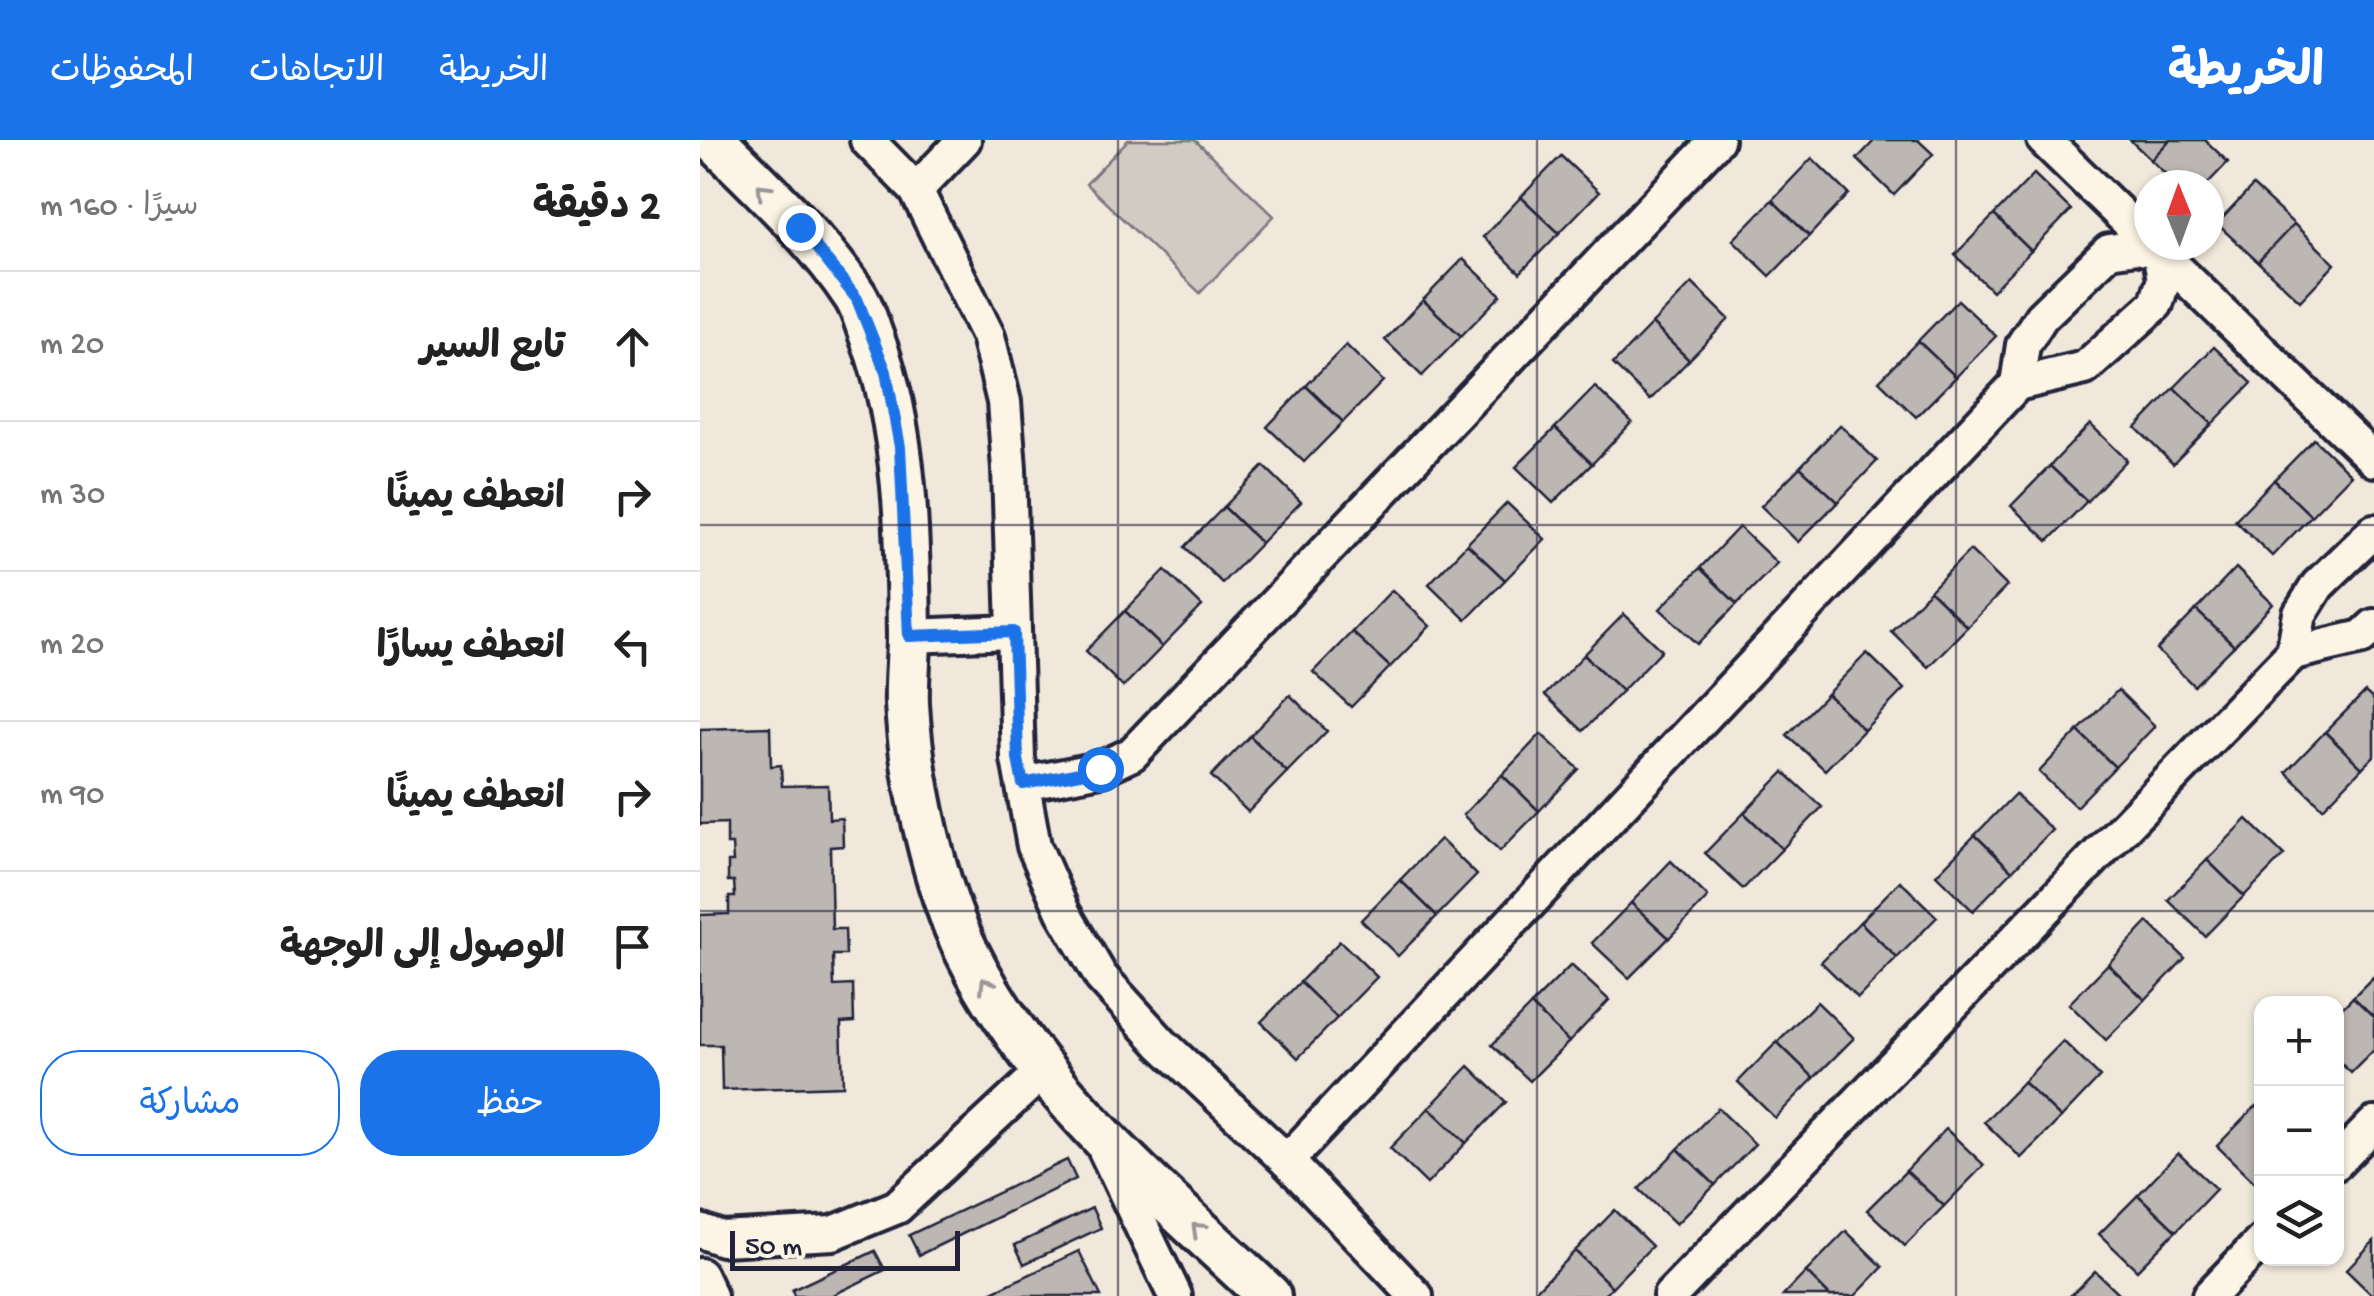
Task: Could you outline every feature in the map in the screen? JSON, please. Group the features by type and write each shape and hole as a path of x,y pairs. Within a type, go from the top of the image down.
{"main road":[{"path":"714,140 800,227 857,299 886,372 900,447 909,636 907,704 919,795 937,870 966,951 1042,1072 1268,1296"}],"street":[{"path":"867,140 916,190 988,336 1004,402 1018,759 1034,846 1063,912 1102,977 1162,1044 1287,1160 1416,1296"},
{"path":"916,190 964,140"},
{"path":"1023,784 1100,769 1132,754 1717,140"},
{"path":"2044,140 2134,228"},
{"path":"1287,1160 2017,384 2024,344 2042,317 2109,251 2134,247"},
{"path":"2017,384 2085,368 2156,304 2164,280 2158,260"},
{"path":"2167,260 2374,460"},
{"path":"1670,1296 2293,652 2300,614 2318,585 2374,531"},
{"path":"2293,652 2362,637 2374,626"},
{"path":"909,636 1014,632"},
{"path":"700,1230 722,1238 833,1232 897,1207 1042,1072"},
{"path":"2344,1155 2374,1124"},
{"path":"1094,1126 1175,1296"},
{"path":"2209,1296 2254,1249"},
{"path":"700,1274 710,1296"}],"shaded area":[{"path":"1128,140 1195,140 1274,216 1200,293 1086,184"}],"building":[{"path":"1875,140 1918,140 1933,154 1894,195 1857,159"},
{"path":"2130,140 2170,140 2151,160"},
{"path":"2170,140 2205,140 2228,162 2220,170 2161,170 2151,160"},
{"path":"1561,156 1599,192 1559,233 1521,197"},
{"path":"1812,158 1849,194 1809,236 1772,200"},
{"path":"2034,174 2071,210 2031,251 1994,215"},
{"path":"2253,186 2294,224 2258,262 2224,230 2224,217"},
{"path":"1521,197 1559,233 1520,273 1483,237"},
{"path":"1772,200 1809,236 1770,276 1733,240"},
{"path":"1994,215 2031,251 1992,291 1955,255"},
{"path":"2294,224 2335,264 2300,301 2258,262"},
{"path":"1463,259 1501,295 1461,336 1423,300"},
{"path":"1692,283 1729,319 1689,360 1652,324"},
{"path":"1423,300 1461,336 1422,376 1385,340"},
{"path":"1958,300 1996,336 1956,377 1918,341"},
{"path":"1652,324 1689,360 1650,400 1613,364"},
{"path":"1918,341 1956,377 1916,417 1879,381"},
{"path":"1346,345 1383,381 1343,422 1306,386"},
{"path":"2214,347 2252,383 2212,424 2174,388"},
{"path":"1306,386 1343,422 1304,462 1267,427"},
{"path":"1595,387 1632,422 1592,464 1555,428"},
{"path":"2174,388 2212,424 2173,464 2136,428"},
{"path":"2090,424 2127,460 2087,501 2050,466"},
{"path":"1840,425 1877,461 1838,502 1800,467"},
{"path":"1555,428 1592,464 1553,503 1516,467"},
{"path":"2314,439 2351,475 2311,516 2274,480"},
{"path":"1264,466 1301,502 1261,543 1224,507"},
{"path":"2050,466 2087,501 2048,541 2011,506"},
{"path":"1800,467 1838,502 1798,542 1761,506"},
{"path":"2274,480 2311,516 2272,556 2235,520"},
{"path":"1507,503 1545,539 1505,580 1467,544"},
{"path":"1224,507 1261,543 1222,583 1185,547"},
{"path":"1739,527 1777,563 1737,604 1700,568"},
{"path":"1467,544 1505,580 1466,620 1429,584"},
{"path":"1970,550 2007,586 1967,627 1930,591"},
{"path":"1700,568 1737,604 1698,644 1660,609"},
{"path":"2236,568 2273,604 2234,646 2196,610"},
{"path":"1165,570 1202,606 1162,647 1125,611"},
{"path":"1392,590 1430,626 1390,667 1352,632"},
{"path":"1930,591 1967,627 1928,667 1891,631"},
{"path":"2196,610 2234,646 2194,686 2157,650"},
{"path":"1125,611 1162,647 1123,687 1086,651"},
{"path":"1624,614 1662,650 1622,691 1584,655"},
{"path":"1352,632 1390,667 1351,707 1313,672"},
{"path":"1867,653 1904,689 1864,730 1827,694"},
{"path":"1584,655 1622,691 1583,731 1545,695"},
{"path":"2118,690 2155,726 2115,767 2078,731"},
{"path":"2365,692 2374,700 2374,756 2362,768 2325,732"},
{"path":"1827,694 1864,730 1825,770 1787,735"},
{"path":"1290,695 1327,731 1287,772 1250,736"},
{"path":"770,727 771,766 781,765 782,786 828,785 829,819 842,818 843,846 830,847 832,929 845,929 846,955 833,955 834,986 853,985 854,1022 841,1023 843,1086 722,1090 721,1045 700,1045 700,915 729,914 729,897 735,897 734,881 728,881 728,862 733,862 732,844 727,844 727,823 700,824 700,729"},
{"path":"2078,731 2115,767 2076,807 2039,772"},
{"path":"2325,732 2362,768 2323,808 2286,772"},
{"path":"1541,734 1579,769 1539,811 1502,775"},
{"path":"1250,736 1287,772 1248,812 1211,776"},
{"path":"1784,772 1822,807 1782,849 1744,813"},
{"path":"1502,775 1539,811 1500,851 1463,815"},
{"path":"2015,794 2052,830 2012,871 1975,835"},
{"path":"1744,813 1782,849 1743,889 1705,853"},
{"path":"2247,819 2284,855 2244,896 2207,860"},
{"path":"1975,835 2012,871 1973,911 1936,875"},
{"path":"1440,839 1477,875 1437,916 1400,880"},
{"path":"2207,860 2244,896 2205,936 2168,900"},
{"path":"1671,861 1708,897 1669,938 1631,903"},
{"path":"1400,880 1437,916 1398,956 1361,920"},
{"path":"1900,881 1937,917 1897,958 1860,922"},
{"path":"1631,903 1669,938 1629,978 1592,943"},
{"path":"1860,922 1897,958 1858,998 1821,962"},
{"path":"2148,922 2185,958 2145,1000 2108,964"},
{"path":"1340,941 1377,977 1337,1018 1300,982"},
{"path":"2108,964 2145,1000 2106,1040 2069,1004"},
{"path":"1571,965 1609,1000 1569,1042 1531,1005"},
{"path":"2374,976 2374,1017 2353,997"},
{"path":"1300,982 1337,1018 1298,1058 1261,1022"},
{"path":"2353,997 2374,1017 2374,1050 2351,1073 2344,1066 2344,1006"},
{"path":"1817,1002 1854,1038 1814,1078 1777,1042"},
{"path":"1531,1005 1569,1042 1530,1081 1492,1045"},
{"path":"2063,1041 2100,1077 2061,1118 2023,1082"},
{"path":"1777,1042 1814,1078 1775,1118 1738,1082"},
{"path":"1469,1066 1506,1102 1466,1143 1429,1108"},
{"path":"2023,1082 2061,1118 2021,1158 1984,1122"},
{"path":"1429,1108 1466,1143 1427,1184 1390,1148"},
{"path":"1718,1108 1755,1144 1715,1185 1678,1149"},
{"path":"2254,1108 2254,1182 2217,1146"},
{"path":"1946,1129 1984,1165 1944,1206 1906,1171"},
{"path":"1678,1149 1715,1185 1676,1224 1639,1189"},
{"path":"2178,1153 2216,1189 2176,1231 2138,1195"},
{"path":"1067,1160 1076,1179 919,1255 909,1235"},
{"path":"1906,1171 1944,1206 1905,1246 1867,1210"},
{"path":"2138,1195 2176,1231 2137,1270 2099,1234"},
{"path":"1092,1208 1101,1228 1024,1264 1015,1245"},
{"path":"1615,1210 1652,1246 1612,1287 1575,1251"},
{"path":"1846,1231 1883,1267 1855,1296 1830,1296 1806,1272"},
{"path":"2374,1241 2374,1296 2373,1296 2346,1270"},
{"path":"875,1251 885,1270 831,1296 794,1296 792,1290"},
{"path":"1079,1251 1101,1296 984,1296"},
{"path":"1575,1251 1612,1287 1603,1296 1541,1296 1535,1291"},
{"path":"2095,1271 2121,1296 2070,1296"},
{"path":"1806,1272 1830,1296 1783,1296"}],"route":[{"path":"800,227 857,299 886,372 900,447 909,636 1014,632 1018,759 1023,784 1100,769"}]}
